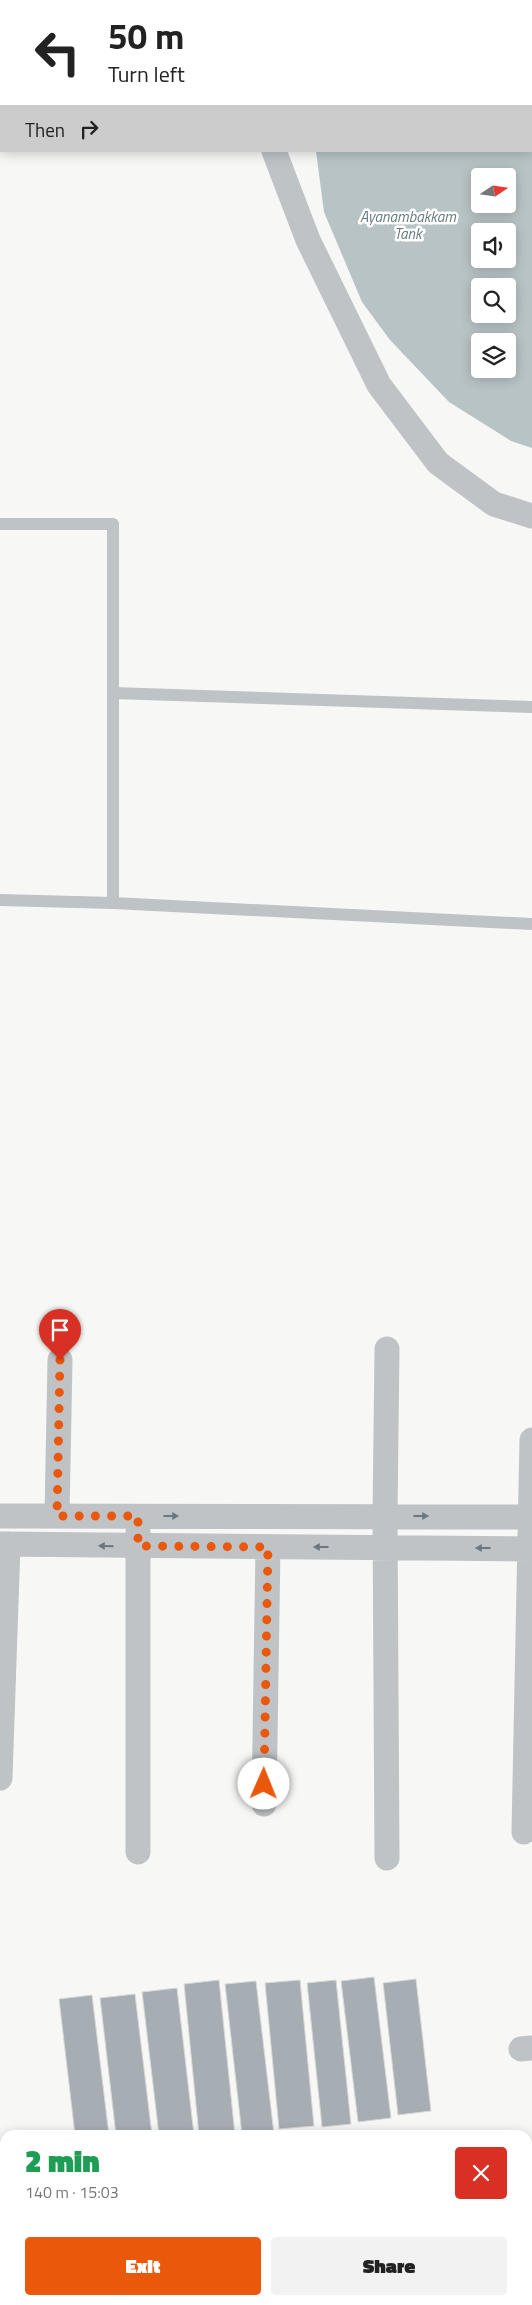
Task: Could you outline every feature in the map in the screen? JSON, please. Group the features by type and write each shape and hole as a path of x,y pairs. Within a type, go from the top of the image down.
{"street":[{"path":"274,152 308,240 379,385 438,464 494,504 532,516"},
{"path":"387,1349 385,1516 387,1858"},
{"path":"57,1516 60,1360"},
{"path":"524,1832 532,1440"},
{"path":"0,1516 531,1517"},
{"path":"138,1516 138,1852"},
{"path":"0,1778 4,1544 531,1549"},
{"path":"264,1804 268,1547"}],"lane":[{"path":"0,524 113,524 113,903"},
{"path":"113,693 532,707"},
{"path":"0,900 113,903 532,924"}],"water":[{"name":"Ayanambakkam Tank","path":"316,152 532,152 532,448 511,441 449,402 390,340 362,302 324,212"}],"building":[{"path":"374,1977 391,2118 358,2122 341,1981"},
{"path":"416,1979 431,2111 398,2115 383,1983"},
{"path":"219,1980 234,2130 199,2130 184,1984"},
{"path":"300,1980 314,2126 279,2129 265,1983"},
{"path":"336,1980 351,2124 322,2127 307,1983"},
{"path":"256,1981 274,2130 241,2130 225,1984"},
{"path":"177,1988 193,2130 158,2130 142,1992"},
{"path":"135,1994 151,2130 115,2130 100,1998"},
{"path":"92,1995 108,2130 74,2130 59,1999"}],"route":[{"path":"60,1360 57,1516 138,1516 138,1546 268,1547 264,1784"}]}
